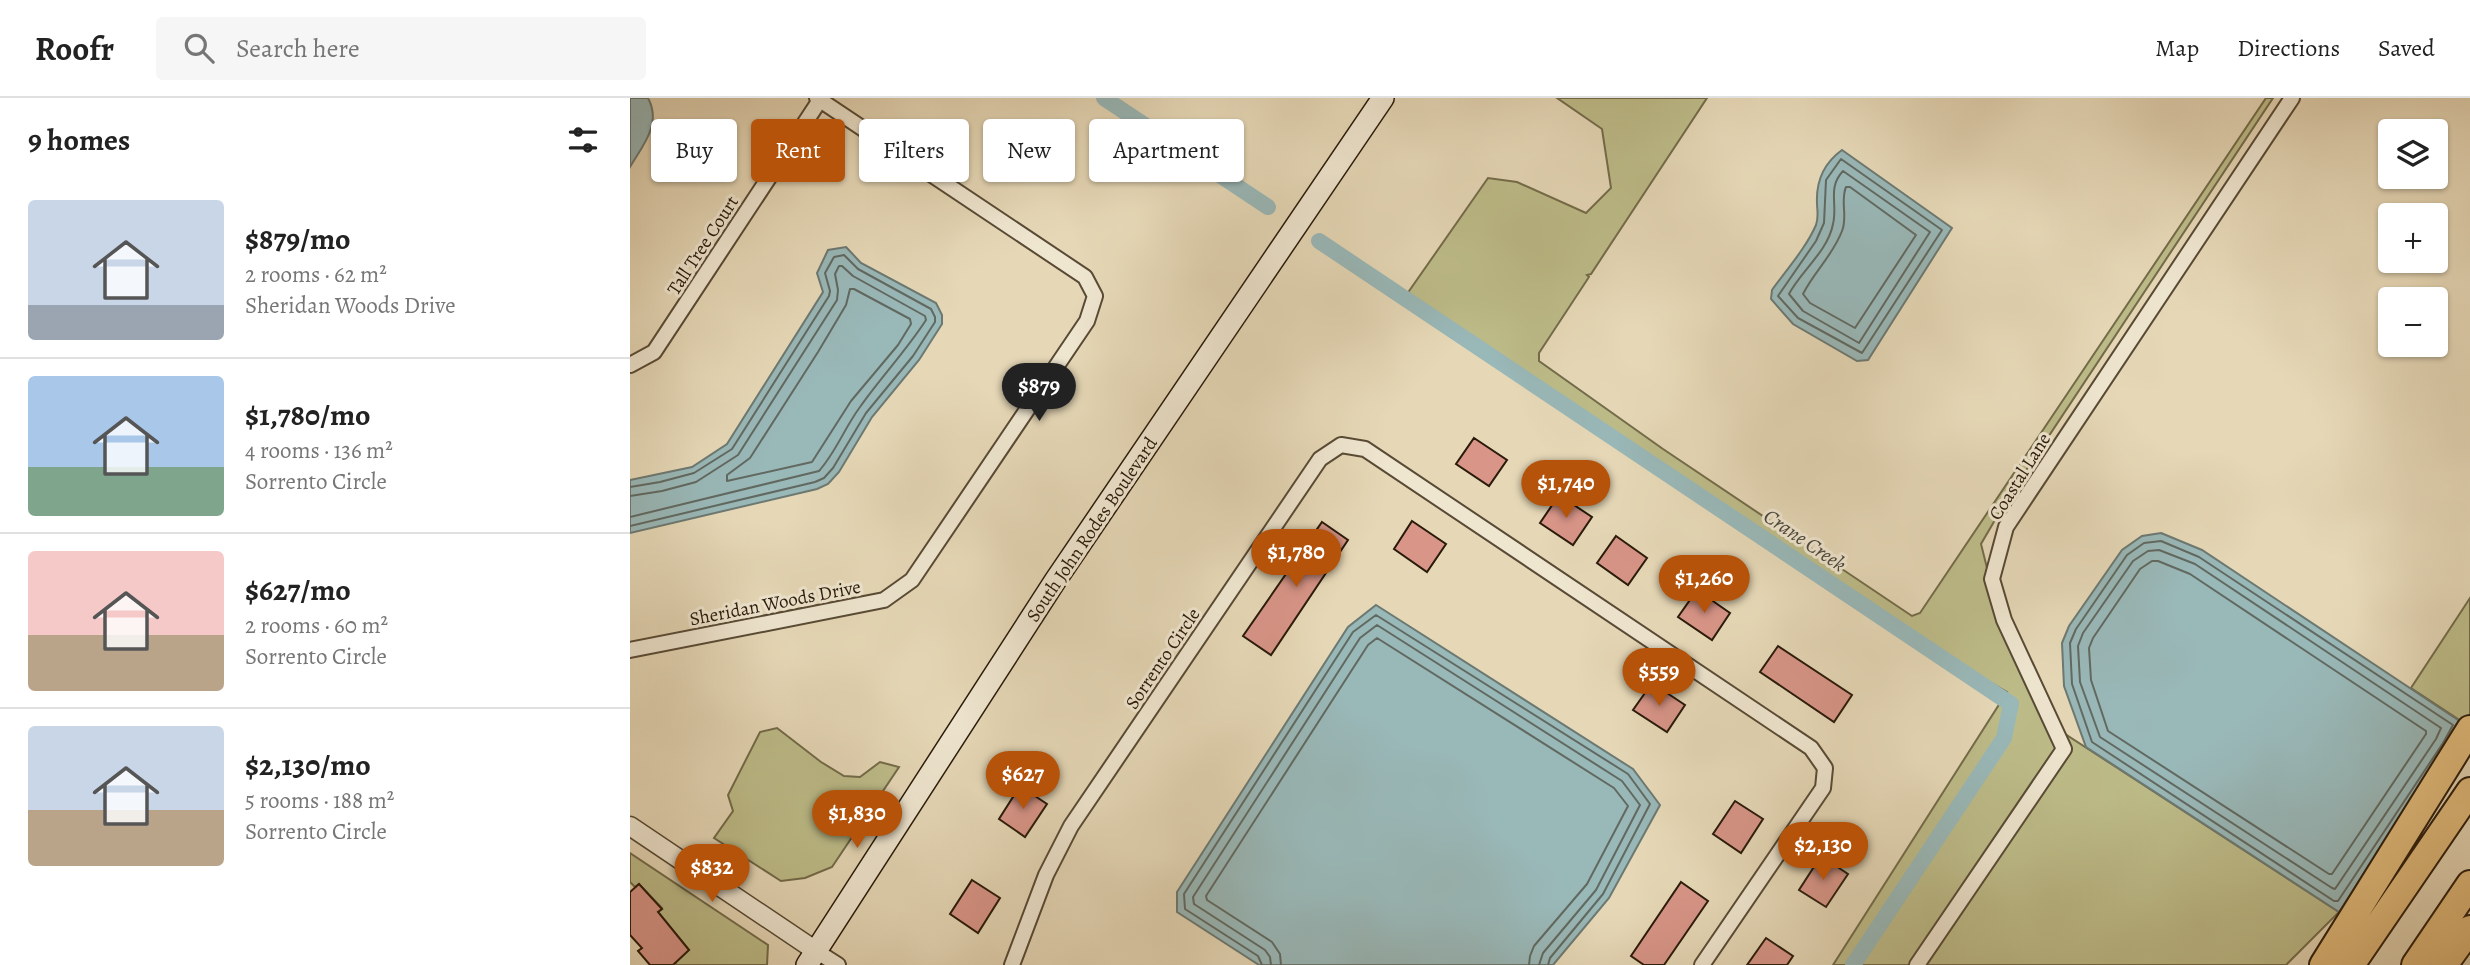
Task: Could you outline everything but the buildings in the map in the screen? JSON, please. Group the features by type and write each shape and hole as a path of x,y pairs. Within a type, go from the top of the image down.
{"highway":[{"path":"2323,965 2470,729"},
{"path":"2351,965 2470,791"},
{"path":"2415,965 2470,884"},
{"path":"2444,965 2470,929"}],"main road":[{"name":"South John Rodes Boulevard","path":"812,958 1055,581 1383,98"}],"street":[{"name":"Coastal Lane","path":"1917,965 2064,749 2004,621 1992,579 2006,527 2292,98"},
{"name":"Tall Tree Court","path":"630,365 654,352 818,99"},
{"name":"Sheridan Woods Drive","path":"630,650 884,600 912,580 1087,321 1095,296 1085,277 818,99"},
{"name":"Sorrento Circle","path":"1012,965 1046,875 1071,826 1321,459 1341,445 1365,449 1811,748 1825,768 1823,788 1702,965"},
{"path":"630,826 812,958 838,965"}],"shaded area":[{"path":"1557,98 1707,98 1591,274 1587,275 1589,277 1539,353 1539,361 1663,449 1912,616 1920,613 2266,98 2273,98 2009,496 1981,544 2001,624 2059,730 2339,912 2286,965 1833,965 2007,692 1884,620 1407,294 1488,178 1517,182 1586,213 1611,188 1602,129"},
{"path":"2470,598 2470,714 2464,723 2411,688"},
{"path":"777,728 844,776 860,777 880,762 899,767 832,867 805,878 781,881 714,838 733,811 728,795 760,732"},
{"path":"630,853 768,945 767,965 677,965 675,963 689,950 658,912 662,908 639,884 635,887 630,882"}],"water":[{"path":"630,98 648,98 653,117 651,128 630,167"},
{"path":"1842,150 1952,228 1868,360 1857,361 1793,324 1771,299 1772,290 1812,234 1818,216 1817,195 1820,180 1830,161"},
{"path":"846,247 861,263 936,303 942,315 942,324 919,360 872,417 839,472 828,484 817,489 630,533 630,480 692,467 727,444 823,292 817,273 828,250"},
{"path":"2161,533 2202,550 2464,724 2339,912 2086,747 2064,686 2062,643 2069,626 2122,550 2142,536"},
{"path":"1376,605 1633,769 1660,805 1609,898 1553,965 1259,965 1177,912 1177,892 1348,627"}],"waterway":[{"name":"Crane Creek","path":"1104,98 1268,207"},
{"name":"Crane Creek","path":"1319,241 2011,704 2004,738 1853,965"}]}
